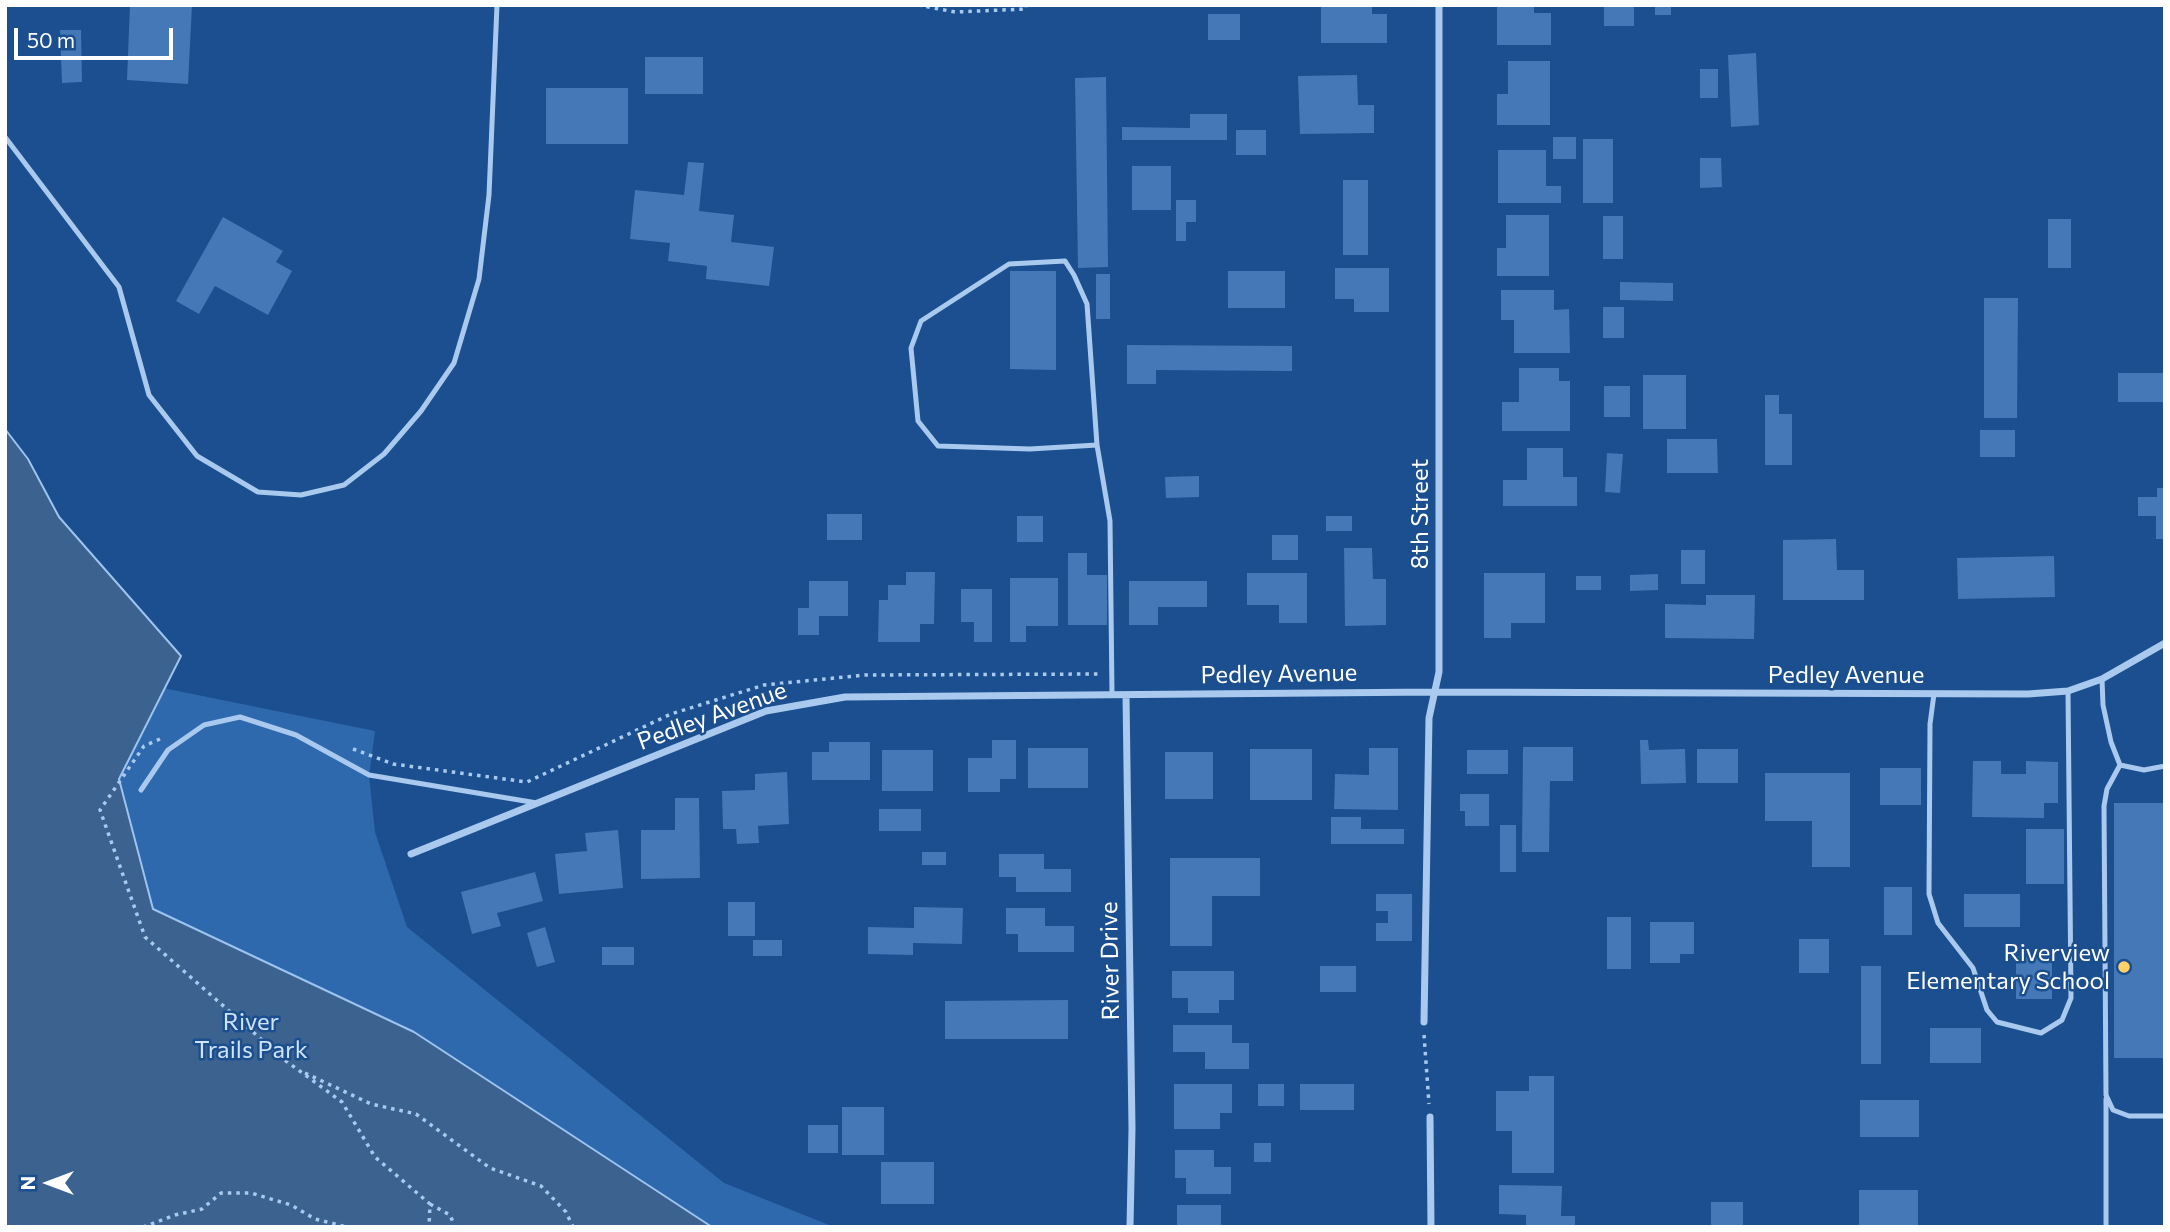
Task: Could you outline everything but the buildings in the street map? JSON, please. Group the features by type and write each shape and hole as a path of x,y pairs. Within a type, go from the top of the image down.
{"street":[{"name":"8th Street","path":"1424,1022 1429,718 1439,672 1439,5"},
{"name":"Pedley Avenue","path":"411,854 766,711 845,697 1434,692 1934,694 2068,691 2102,679 2165,643"},
{"name":"River Drive","path":"1126,695 1132,1129 1130,1227"},
{"path":"1430,1117 1432,1227"}],"lane":[{"path":"5,137 119,287 149,395 197,456 258,492 301,495 344,485 384,453 421,411 454,363 480,279 489,195 497,5"},
{"path":"1097,445 1030,449 938,446 918,421 911,348 921,321 1009,264 1065,261 1087,304 1097,445 1110,521 1112,694"},
{"path":"2102,679 2109,730 2120,765 2107,789 2104,806 2106,1227"},
{"path":"1934,694 1930,724 1929,894 1938,923 1973,968 1987,1010 1997,1022 2041,1033 2062,1020 2071,998 2068,691"},
{"path":"141,790 168,750 204,725 240,717 296,735 369,775 540,804"},
{"path":"2120,765 2144,770 2165,766"},
{"path":"2106,1095 2113,1110 2129,1116 2165,1115"}],"path":[{"path":"918,5 955,12 1026,9 1026,5"},
{"path":"1424,1022 1430,1117"},
{"path":"286,1061 324,1084 370,1104 416,1114 490,1168 541,1186 566,1212 573,1227"},
{"path":"144,1227 175,1215 202,1209 221,1193 251,1193 291,1205 315,1219 347,1227"},
{"path":"430,1204 450,1215 455,1227"}],"green space":[{"name":"River Trails Park","path":"30,661 375,731 369,776 375,832 407,927 724,1183 834,1227 87,1227"}],"shaded area":[{"name":"River Trails Park","path":"5,429 28,459 59,517 181,656 119,779 153,909 414,1032 712,1227 5,1227"}],"place":[{"name":"Riverview Elementary School","path":"2124,967"}]}
